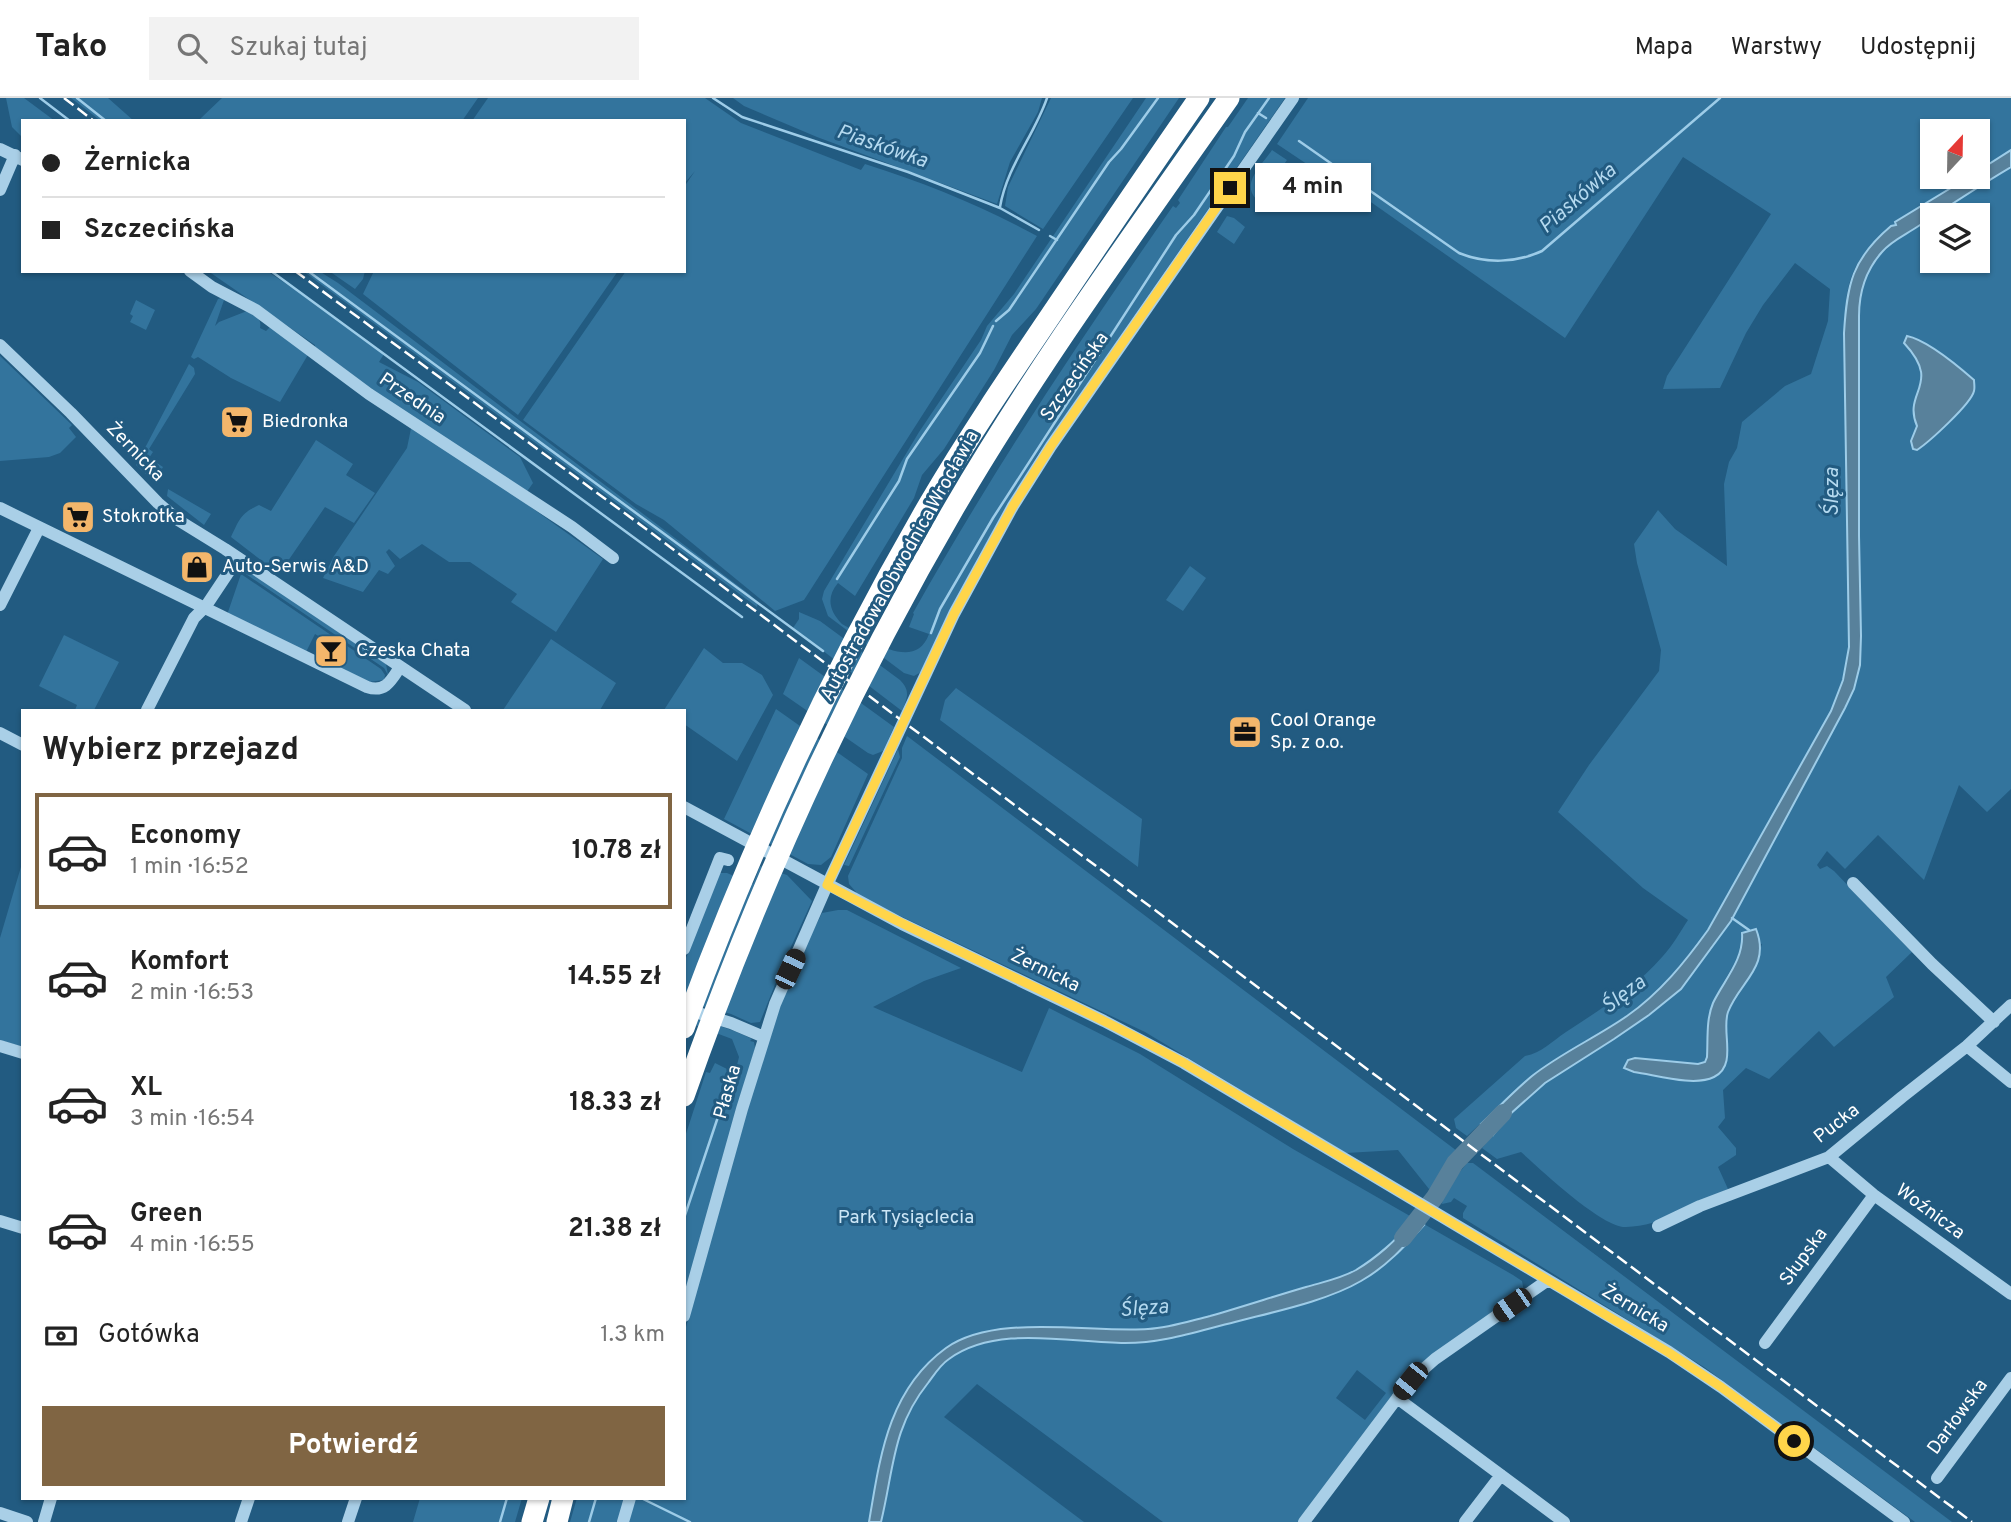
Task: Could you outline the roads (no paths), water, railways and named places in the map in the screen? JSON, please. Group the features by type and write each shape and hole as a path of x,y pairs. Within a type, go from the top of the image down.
{"highway":[{"name":"Autostradowa Obwodnica Wrocławia","path":"686,1023 733,899 779,794 872,607 930,503 1004,385 1199,98"},
{"name":"Autostradowa Obwodnica Wrocławia","path":"686,1090 732,965 800,802 860,678 955,506 1015,411 1229,98"},
{"path":"532,1522 538,1500"},
{"path":"556,1522 563,1500"}],"street":[{"name":"Szczecińska","path":"827,885 954,614 1013,506 1051,446 1293,98"},
{"path":"0,149 19,158 0,190"},
{"name":"Przednia","path":"193,273 256,310 369,394 572,527 613,558"},
{"name":"Żernicka","path":"0,345 178,520 463,709"},
{"path":"0,508 371,689 386,687 400,667"},
{"path":"0,605 39,528"},
{"path":"148,709 194,618 238,558"},
{"path":"0,733 21,744"},
{"name":"Żernicka","path":"686,808 902,924 1143,1040 1699,1371 1903,1522"},
{"path":"686,944 724,859"},
{"path":"1853,883 1994,1023"},
{"name":"Płaska","path":"686,1309 764,1037 827,885"},
{"name":"Pucka","path":"1658,1226 1700,1206 1829,1157 1967,1046 2011,1005"},
{"path":"686,1009 764,1037"},
{"path":"0,1046 21,1052"},
{"path":"1967,1046 2011,1082"},
{"name":"Woźnicza","path":"1829,1157 1874,1195 2011,1294"},
{"name":"Słupska","path":"1765,1343 1874,1195"},
{"path":"0,1220 21,1227"},
{"path":"1304,1522 1410,1381 1435,1359 1548,1280"},
{"name":"Darłowska","path":"1937,1478 2011,1378"},
{"path":"1396,1398 1564,1522"},
{"path":"1465,1522 1501,1475"},
{"path":"44,1522 50,1500"},
{"path":"241,1522 247,1500"},
{"path":"348,1522 355,1500"},
{"path":"623,1522 629,1500"},
{"path":"0,1513 27,1522"}],"waterway":[{"path":"40,98 67,119"},
{"path":"77,98 103,119"},
{"name":"Piaskówka","path":"713,98 742,117 908,172 1000,208 1039,230"},
{"path":"1000,207 1008,178 1047,98"},
{"name":"Piaskówka","path":"996,321 1009,310 1109,162 1158,98"},
{"path":"931,633 940,609 993,518 1176,235 1194,215 1234,156 1245,132 1269,98"},
{"name":"Piaskówka","path":"1299,141 1459,253 1480,259 1511,260 1542,251 1720,98"},
{"name":"Piaskówka","path":"1258,113 1266,118"},
{"name":"Piaskówka","path":"1050,236 1057,240"},
{"path":"274,273 742,617"},
{"path":"311,273 823,651"},
{"path":"837,579 899,481 907,459 980,353 993,326"},
{"path":"1732,918 1749,930"},
{"path":"686,1212 724,1099 738,1073"},
{"name":"Ślęza","path":"1403,1238 1435,1197 1455,1163 1503,1113"},
{"path":"500,1522 506,1500"},
{"path":"589,1522 595,1500"},
{"path":"645,1500 690,1522"}],"railway":[{"path":"64,98 91,119"},
{"path":"298,273 634,520 1972,1522"}],"place":[{"name":"Biedronka","path":"237,422"},
{"name":"Stokrotka","path":"78,517"},
{"name":"Auto-Serwis A&D","path":"197,567"},
{"name":"Czeska Chata","path":"331,651"},
{"name":"Cool Orange Sp. z o.o.","path":"1245,732"}],"park label":[{"name":"Park Tysiąclecia","path":"906,1218"}]}
